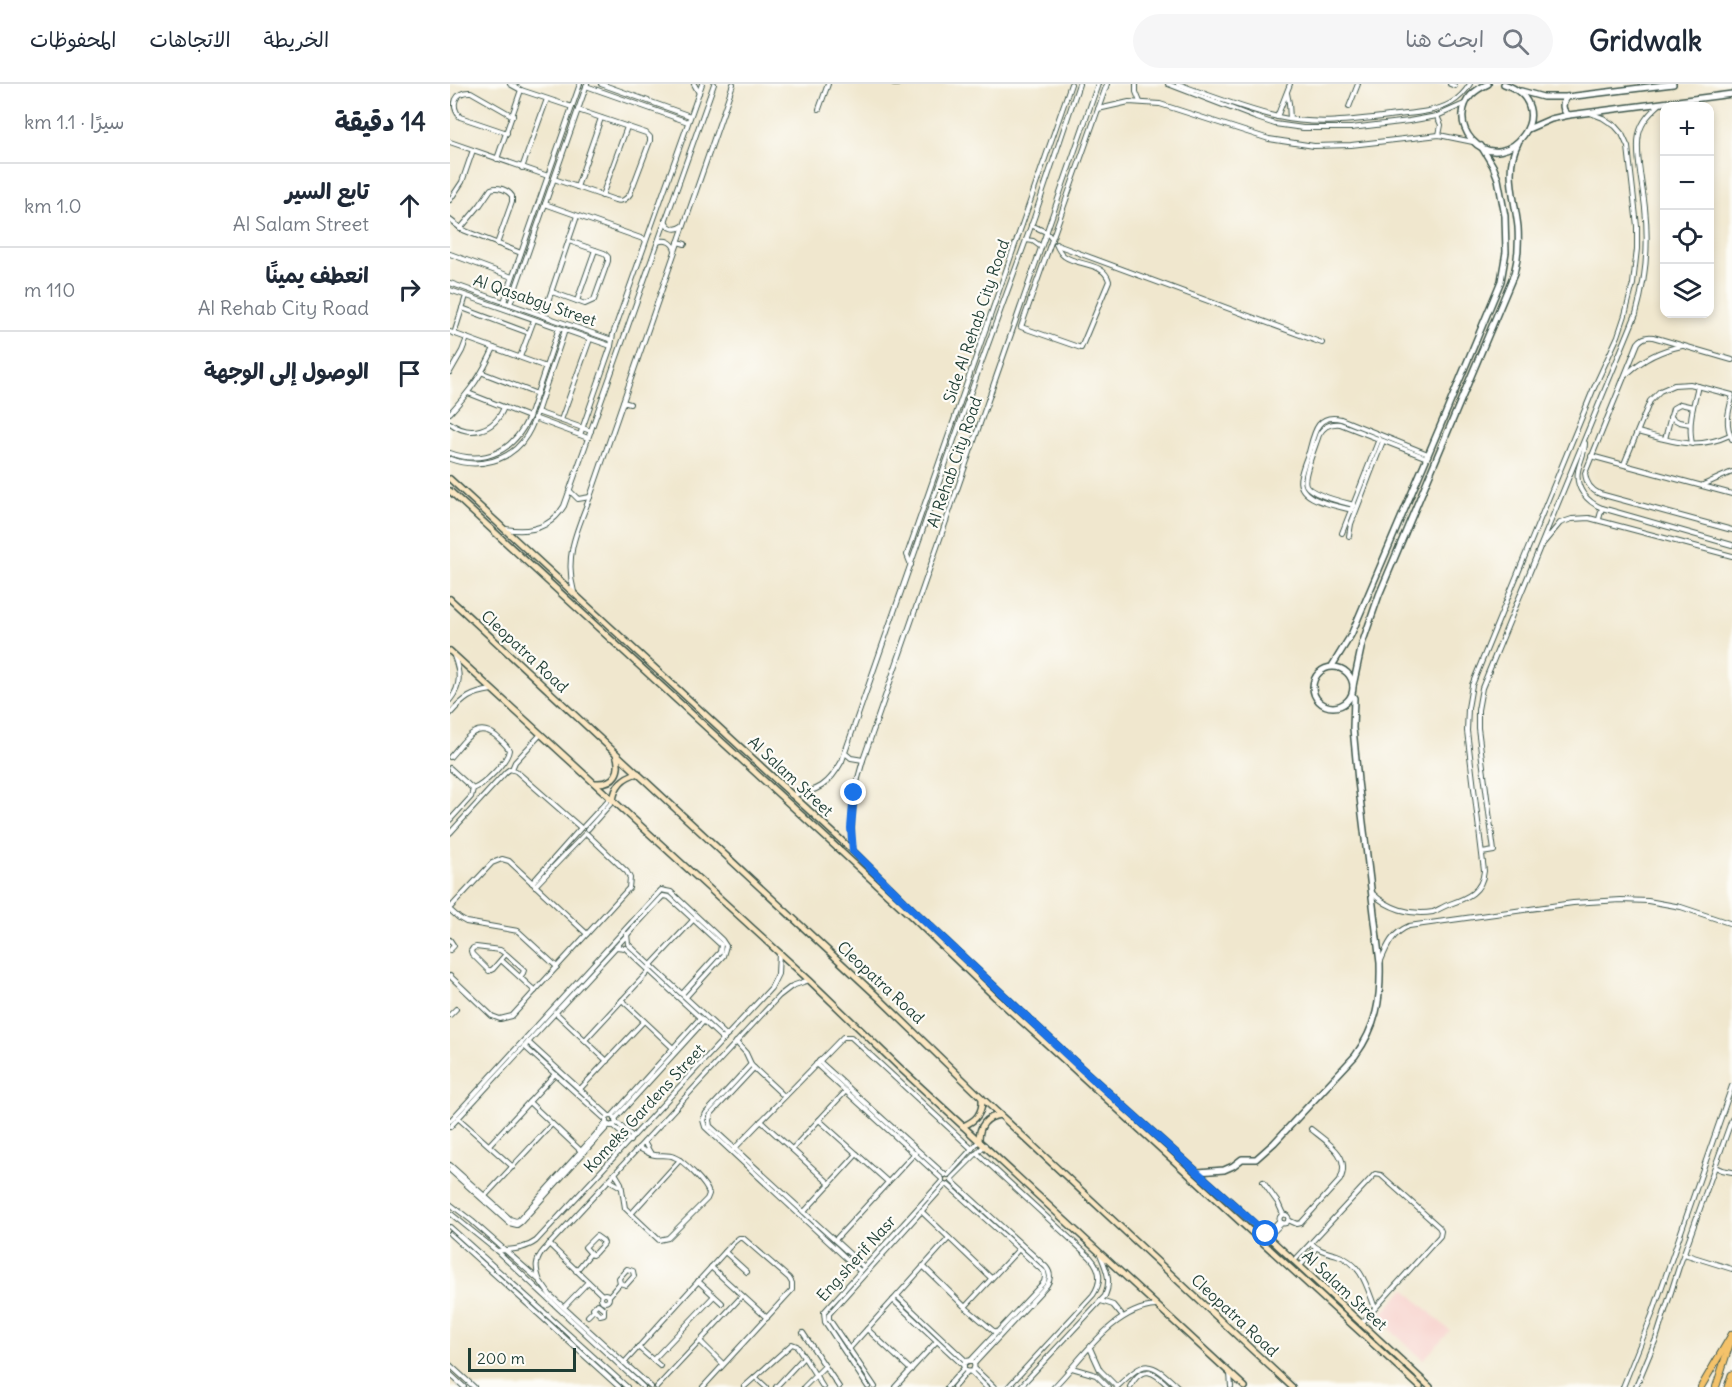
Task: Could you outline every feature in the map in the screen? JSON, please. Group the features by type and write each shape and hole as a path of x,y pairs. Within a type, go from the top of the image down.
{"highway":[{"path":"1728,1387 1732,1375"}],"main road":[{"name":"Al Salam Street","path":"450,479 853,851 996,999 1420,1387"},
{"name":"Al Salam Street","path":"450,490 1080,1067 1198,1172 1430,1387"},
{"name":"Cleopatra Road","path":"450,599 1292,1387"},
{"path":"577,608 584,601"},
{"path":"451,652 809,980 1245,1387"},
{"path":"594,783 606,782 617,773 619,764 616,753"},
{"path":"612,799 621,782 638,773"},
{"path":"963,1126 975,1120 980,1114 982,1098"},
{"path":"980,1141 980,1131 984,1123 991,1117 1000,1115"},
{"path":"1701,1387 1732,1335"},
{"path":"1716,1387 1732,1335"}],"street":[{"path":"510,84 572,107"},
{"path":"504,302 580,84"},
{"path":"601,84 690,116"},
{"path":"694,84 699,93"},
{"path":"580,435 611,346 613,334 702,84"},
{"path":"504,530 529,531 547,524 561,511 714,84"},
{"path":"574,593 570,571 571,550 734,84"},
{"path":"819,110 828,84"},
{"name":"Side Al Rehab City Road","path":"911,566 907,555 1071,84"},
{"name":"Al Rehab City Road","path":"791,795 810,793 819,789 836,772 845,752 970,393 1034,218 1079,84"},
{"name":"Al Rehab City Road","path":"853,851 851,828 853,805 856,782 863,760 1098,84"},
{"path":"1031,225 1046,232 1052,238 1060,252 1066,257 1102,269 1108,276 1109,281 1081,348 1022,327 1052,238 1107,84"},
{"path":"1136,84 1140,102"},
{"path":"1168,84 1275,124 1303,128 1351,128 1437,116 1465,104"},
{"path":"1178,84 1277,117 1335,122 1423,112 1451,103 1470,84"},
{"path":"1277,117 1290,84"},
{"path":"1349,107 1358,84"},
{"path":"1488,84 1478,86 1465,104 1463,114 1467,134 1480,146 1493,150 1506,149 1518,143"},
{"path":"1504,84 1543,97 1567,98 1673,84"},
{"path":"510,304 586,85 688,122"},
{"path":"1332,666 1349,639 1494,299 1505,262 1504,176 1531,119 1526,99 1515,87"},
{"path":"497,159 521,90"},
{"path":"507,133 460,117 455,112 453,103 462,92 471,92 513,116"},
{"path":"1286,93 1290,119"},
{"path":"1674,102 1732,94"},
{"path":"1567,98 1563,107 1569,115"},
{"path":"522,168 547,99"},
{"path":"1098,110 1119,104 1140,102 1164,105 1269,139 1314,146 1351,145 1439,135 1474,142"},
{"path":"1528,129 1551,119 1569,115 1660,104"},
{"path":"1482,853 1494,852 1479,736 1478,710 1484,681 1607,388 1640,301 1647,254 1647,221 1638,150 1639,135 1648,115 1660,104"},
{"path":"554,179 618,201 625,200 650,141 648,134 578,110"},
{"path":"1372,893 1387,905 1399,910 1434,912 1469,897 1475,892 1484,875 1468,738 1468,708 1474,677 1622,326 1635,272 1637,226 1629,152 1624,138 1615,126 1589,112"},
{"path":"1437,116 1441,126 1439,135"},
{"path":"577,187 602,118"},
{"path":"602,196 627,127"},
{"path":"1054,132 1062,134"},
{"path":"450,142 548,176"},
{"path":"559,145 565,147"},
{"path":"1198,1172 1224,1170 1242,1159 1256,1160 1355,1056 1370,1030 1377,1011 1380,992 1380,963 1358,781 1353,728 1353,686 1362,644 1383,586 1508,291 1516,265 1518,229 1504,176 1493,166 1480,146"},
{"path":"1629,152 1633,149 1638,150"},
{"path":"450,200 462,182 473,150"},
{"path":"1072,157 1080,159"},
{"path":"674,162 684,166"},
{"path":"460,229 491,189 496,187 508,192 512,199 497,244"},
{"path":"545,204 646,240"},
{"path":"1026,215 1034,218"},
{"path":"543,316 577,216"},
{"path":"665,219 669,227 673,229 684,224"},
{"path":"450,220 460,229 521,253"},
{"path":"1026,240 1036,242 1041,247"},
{"path":"552,292 585,304 594,300 608,261 606,255 569,241"},
{"path":"657,242 669,241 675,251"},
{"path":"678,242 685,244"},
{"path":"1056,244 1322,343"},
{"path":"577,300 595,250"},
{"path":"450,254 512,277"},
{"path":"1032,274 1039,277"},
{"name":"Al Qasabgy Street","path":"450,283 612,340"},
{"name":"Al Qasabgy Street","path":"450,290 611,346"},
{"path":"507,294 513,296"},
{"path":"466,296 452,333 546,367"},
{"path":"485,302 487,296"},
{"path":"462,309 529,333"},
{"path":"519,357 534,320"},
{"path":"450,453 476,458 491,455 507,447 519,434 529,417 559,328"},
{"path":"450,459 479,464 494,461 512,452 526,437 565,330"},
{"path":"596,341 598,335"},
{"path":"1732,360 1653,337 1645,338 1638,343 1586,468 1586,479 1591,488 1600,494 1732,530"},
{"path":"450,372 467,338"},
{"path":"561,420 590,339"},
{"path":"1625,376 1650,356 1683,346"},
{"path":"450,413 483,373 494,348"},
{"path":"1466,366 1475,370"},
{"path":"483,373 537,394"},
{"path":"1459,381 1469,384"},
{"path":"1596,384 1601,388 1607,388"},
{"path":"1624,465 1650,401 1660,391 1682,384 1732,396 1727,420 1731,437 1692,444 1638,432"},
{"path":"1692,444 1690,424 1698,386"},
{"path":"468,393 529,417"},
{"path":"1591,398 1596,398 1601,402"},
{"path":"623,402 630,404"},
{"path":"1665,439 1673,408 1677,405 1693,407"},
{"path":"450,423 467,431 483,429 496,421 504,407"},
{"path":"537,411 591,430"},
{"path":"1670,417 1690,424"},
{"path":"534,418 588,438"},
{"path":"1353,508 1317,494 1308,488 1305,480 1317,426 1322,422 1330,418 1341,419 1427,456"},
{"path":"1309,458 1322,430 1328,426 1340,424 1408,448"},
{"path":"1349,536 1353,508 1381,440"},
{"path":"1342,533 1351,519 1381,440"},
{"path":"1585,440 1578,481 1588,500 1602,508 1732,545"},
{"path":"1591,456 1732,494"},
{"path":"1701,485 1732,472"},
{"path":"570,490 578,499 590,497"},
{"path":"1599,519 1602,508"},
{"path":"1541,546 1555,527 1563,521 1580,518 1599,519 1732,556"},
{"path":"1510,593 1513,597 1520,597"},
{"path":"1502,611 1509,611 1511,616"},
{"path":"1349,639 1362,644"},
{"path":"450,700 459,684 459,672 451,652"},
{"path":"1352,695 1344,703 1334,707 1323,704 1314,696 1312,684 1322,669 1332,666 1344,669 1352,679 1353,686"},
{"path":"450,714 462,700 474,694 494,690"},
{"path":"454,694 462,700"},
{"path":"450,757 477,730 489,730 507,746 509,750 507,758 481,786 473,789"},
{"path":"450,833 506,772 512,769 515,762 541,734"},
{"path":"845,752 851,758 863,760"},
{"path":"450,768 473,789"},
{"path":"450,976 492,1016 500,1019 512,1016 627,891 630,881 627,872 584,830 512,769"},
{"path":"450,820 471,797 473,789"},
{"path":"533,884 612,799"},
{"path":"557,967 518,931 466,922 450,909 498,859 508,861 587,934"},
{"path":"450,1121 659,891 670,892 695,918"},
{"path":"450,1128 663,896 669,897 722,940 726,949 723,956 684,996"},
{"path":"1380,963 1389,941 1400,930 1415,924 1573,903 1621,900 1654,902 1681,907 1732,924"},
{"path":"1434,912 1436,921"},
{"path":"585,1040 695,918"},
{"path":"627,934 628,944 650,968 702,1019 725,1038"},
{"path":"450,940 454,946 450,950"},
{"path":"506,954 493,969 488,970 471,951 476,947 498,950 506,954 524,970 520,977"},
{"path":"615,947 625,948 684,996 725,1038"},
{"name":"Komeks Gardens Street","path":"496,1251 530,1246 536,1241 771,988 778,974 779,953"},
{"path":"501,960 535,991"},
{"name":"Komeks Gardens Street","path":"540,1281 537,1261 549,1244 779,996 792,986 809,980"},
{"path":"771,988 779,996"},
{"path":"622,1000 673,1048"},
{"path":"450,1016 456,1009"},
{"path":"555,1012 607,1061"},
{"path":"450,1165 510,1219 517,1221 702,1019"},
{"path":"450,1170 509,1223 517,1225 702,1019"},
{"path":"580,1089 644,1021"},
{"path":"734,1149 843,1037 851,1037 972,1149"},
{"path":"528,1042 580,1089 611,1121"},
{"path":"736,1042 746,1053 752,1066 784,1096"},
{"path":"524,1046 632,1139"},
{"path":"818,1063 990,1220 1046,1267 1050,1274 1047,1285 996,1334 954,1387"},
{"path":"752,1066 710,1117 709,1123 862,1269"},
{"path":"752,1066 706,1113 703,1120 705,1127 862,1269"},
{"path":"489,1145 555,1074"},
{"path":"1623,1387 1652,1315 1732,1086"},
{"path":"792,1149 844,1088"},
{"path":"529,1102 581,1151"},
{"path":"1726,1104 1730,1108"},
{"path":"458,1118 513,1167"},
{"path":"1636,1387 1656,1339 1732,1119"},
{"path":"819,1120 888,1182"},
{"path":"761,1121 830,1184"},
{"path":"1720,1122 1725,1122 1730,1126"},
{"path":"485,1196 552,1124"},
{"path":"1263,1182 1288,1220 1297,1224 1301,1223 1340,1180 1343,1173 1343,1162 1340,1155 1311,1129"},
{"path":"644,1141 651,1154"},
{"path":"875,1387 866,1378 829,1319 829,1314 896,1240 980,1141"},
{"path":"947,1180 985,1145"},
{"path":"615,1173 621,1183 624,1205 656,1239 668,1238 707,1199 709,1194 706,1186 680,1160 671,1156 651,1154 638,1148"},
{"path":"664,1155 670,1149"},
{"path":"834,1240 916,1152"},
{"path":"804,1212 857,1154"},
{"path":"977,1154 1090,1257 1099,1273 1098,1285 1093,1295 1008,1387"},
{"path":"964,1158 968,1162"},
{"path":"631,1214 680,1160"},
{"path":"1715,1167 1732,1172"},
{"path":"1294,1261 1371,1176 1376,1174 1381,1175 1439,1227 1440,1236 1362,1324"},
{"path":"608,1180 621,1187"},
{"name":"Eng.sherif Nasr","path":"868,1387 866,1378 823,1316 826,1309 891,1236 947,1180"},
{"path":"450,1204 540,1281 573,1330 627,1387"},
{"path":"921,1211 991,1278"},
{"path":"450,1213 564,1307 651,1387"},
{"path":"1281,1222 1280,1216 1283,1214"},
{"path":"947,1387 969,1367 1044,1282 1044,1272 990,1220"},
{"path":"1267,1236 1281,1222 1286,1223 1288,1220"},
{"path":"467,1226 472,1221"},
{"path":"450,1227 489,1262 643,1387"},
{"path":"450,1234 619,1387"},
{"path":"576,1270 590,1254 595,1253 603,1244 597,1236 593,1237 585,1247 590,1254"},
{"path":"891,1236 896,1240"},
{"path":"624,1363 736,1239 743,1238 789,1278 792,1286 790,1293 703,1387"},
{"path":"849,1349 949,1238"},
{"path":"536,1241 538,1248 544,1250"},
{"path":"1311,1243 1317,1248 1345,1258 1356,1266 1364,1277 1375,1308"},
{"path":"549,1244 602,1295 601,1299 605,1302"},
{"path":"1300,1266 1317,1248"},
{"path":"965,1307 1018,1249"},
{"path":"1020,1387 1107,1293 1109,1279 1107,1269 1098,1251"},
{"path":"725,1252 747,1272"},
{"path":"1684,1254 1732,1269"},
{"path":"485,1266 489,1262"},
{"path":"923,1266 996,1334"},
{"path":"711,1268 767,1318"},
{"path":"601,1306 608,1301 609,1296 620,1283 619,1278 627,1269 633,1271 634,1276 627,1285 620,1283"},
{"path":"698,1281 722,1303"},
{"path":"564,1307 588,1282"},
{"path":"602,1295 609,1296"},
{"path":"653,1360 714,1296"},
{"path":"657,1387 742,1296"},
{"path":"897,1296 969,1367 986,1387"},
{"path":"893,1300 937,1341 994,1387"},
{"path":"1101,1301 1115,1307 1123,1317"},
{"path":"588,1316 596,1305 601,1306 605,1311 602,1315 594,1310"},
{"path":"1056,1386 1090,1348 1123,1317 1139,1309 1157,1306"},
{"path":"867,1329 911,1370"},
{"path":"803,1333 839,1387"},
{"path":"700,1341 723,1364"},
{"path":"895,1387 937,1341"},
{"path":"744,1387 790,1345 797,1346 823,1387"},
{"path":"638,1347 660,1366"},
{"path":"1090,1348 1100,1370 1117,1387 1135,1370 1144,1366 1158,1369 1178,1387"},
{"path":"776,1387 804,1358"},
{"path":"450,1365 473,1387"},
{"path":"804,1387 825,1366"},
{"path":"1071,1368 1096,1375 1108,1387"},
{"path":"1096,1375 1100,1370"},
{"path":"1130,1387 1136,1377 1145,1372 1158,1376 1168,1387"},
{"path":"1230,1373 1231,1387"},
{"path":"450,1374 464,1387"},
{"path":"755,1377 766,1387"}],"shaded area":[{"path":"1405,1289 1450,1331 1423,1360 1378,1318"}],"route":[{"path":"854,793 851,828 853,851 1080,1067 1266,1234"}]}
